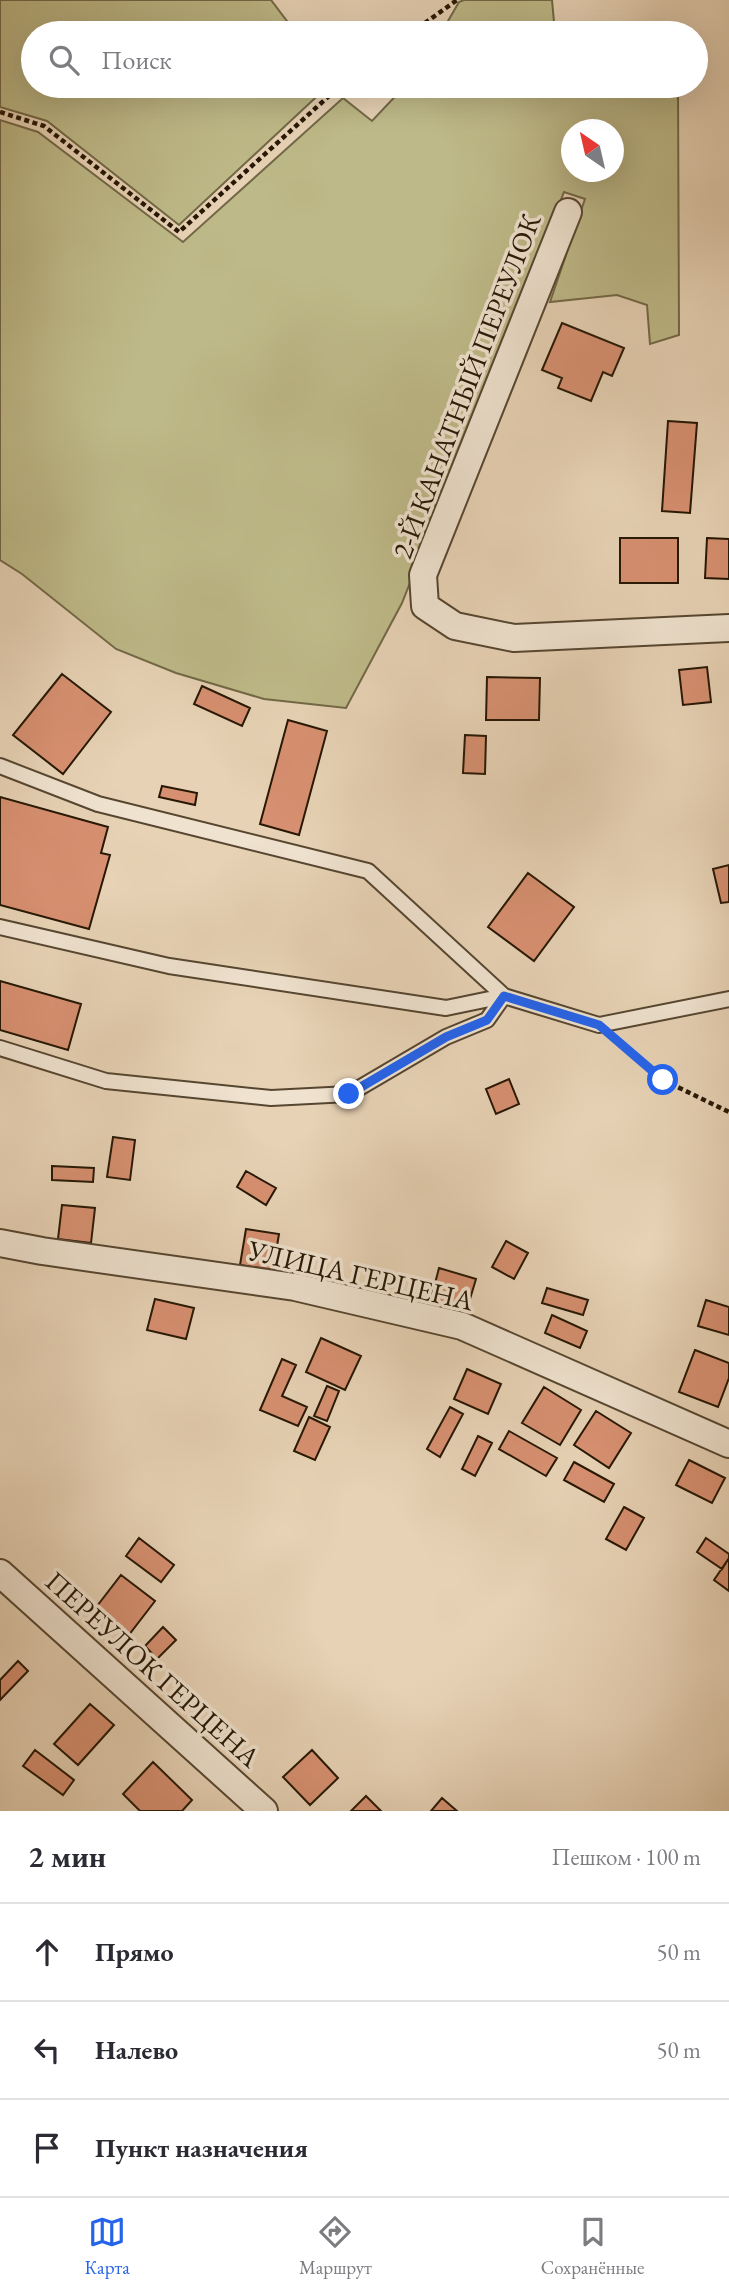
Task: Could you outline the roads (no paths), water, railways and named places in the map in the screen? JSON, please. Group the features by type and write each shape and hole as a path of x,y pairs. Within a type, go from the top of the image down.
{"street":[{"name":"2-Й КАНАТНЫЙ ПЕРЕУЛОК","path":"568,212 424,575 425,606 455,626 514,638 729,628"},
{"name":"УЛИЦА ГЕРЦЕНА","path":"0,1242 42,1251 295,1287 461,1326 729,1444"},
{"name":"ПЕРЕУЛОК ГЕРЦЕНА","path":"0,1573 264,1811"}],"lane":[{"path":"0,766 98,804 368,871 504,996 599,1025 729,999"},
{"path":"0,928 169,966 446,1008 504,996"},
{"path":"0,1048 106,1081 271,1098 349,1094 446,1037 487,1020 504,996"}]}
